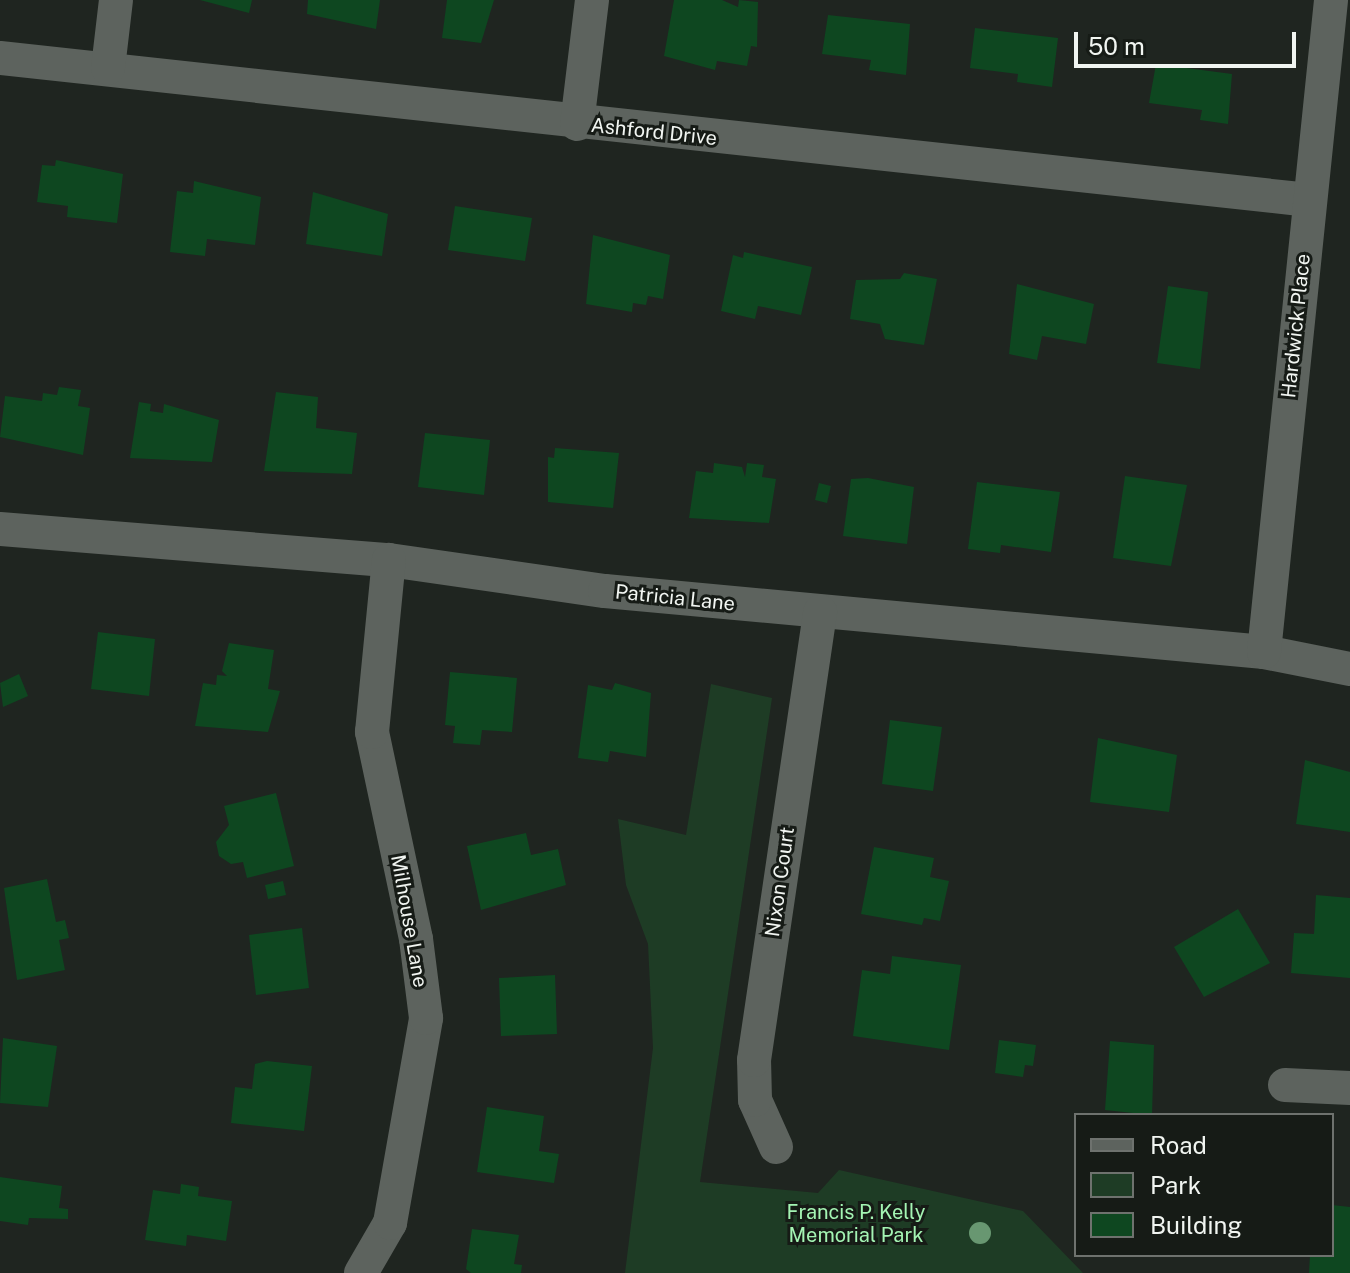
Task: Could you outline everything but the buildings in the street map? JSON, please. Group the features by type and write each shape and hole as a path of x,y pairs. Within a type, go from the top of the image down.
{"street":[{"path":"108,68 116,0"},
{"path":"577,124 592,0"},
{"name":"Hardwick Place","path":"1264,652 1331,0"},
{"name":"Ashford Drive","path":"0,58 577,124 1309,200"},
{"name":"Patricia Lane","path":"0,529 389,560 820,612 1264,652 1350,669"},
{"name":"Milhouse Lane","path":"361,1273 379,1250 393,1211 426,1018 416,939 372,732 389,560"},
{"name":"Nixon Court","path":"776,1147 755,1100 754,1060 820,612"},
{"path":"1285,1085 1350,1088"}],"green space":[{"name":"Francis P. Kelly Memorial Park","path":"711,684 772,698 700,1182 818,1193 839,1170 1023,1211 1083,1273 625,1273 653,1048 648,944 626,885 618,819 686,835"}]}
